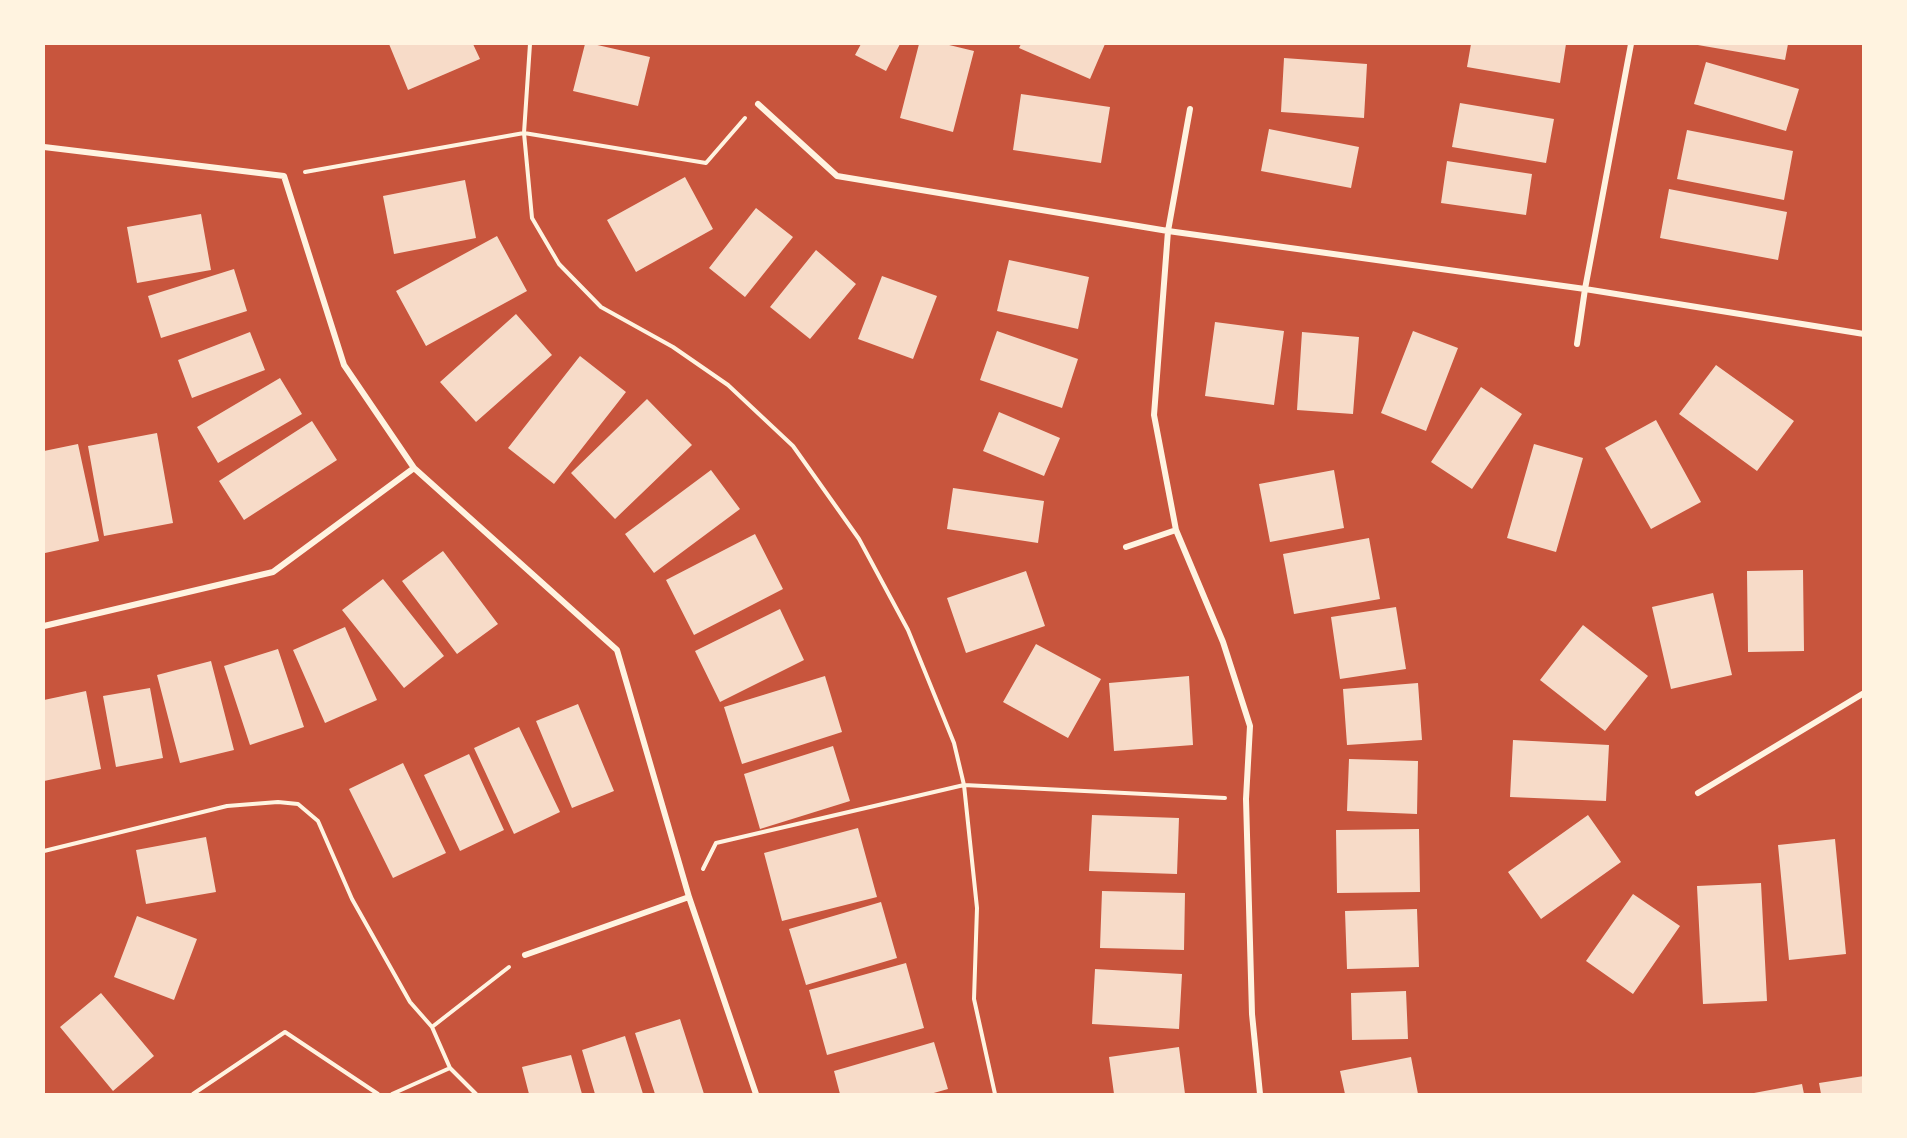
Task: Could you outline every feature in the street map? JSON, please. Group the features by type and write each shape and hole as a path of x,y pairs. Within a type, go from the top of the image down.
{"street":[{"path":"1577,344 1631,44"},
{"path":"758,104 837,176 1168,231 1585,290 1863,334"},
{"path":"1190,109 1168,231 1154,415 1176,530 1223,642 1250,726 1246,800 1252,1014 1260,1095"},
{"path":"44,147 284,176 344,366 414,468 617,650 689,897 756,1095"},
{"path":"44,626 273,572 414,468"},
{"path":"1126,547 1176,530"},
{"path":"1698,793 1863,693"},
{"path":"525,955 689,897"}],"path":[{"path":"530,44 524,133 532,218 559,264 601,307 673,347 728,385 793,446 859,539 908,630 954,743 964,785 977,908 974,999 995,1095"},
{"path":"284,176 524,133 706,163 758,104"},
{"path":"689,897 716,843 964,785 1246,800"},
{"path":"44,851 227,806 279,802 298,804 318,821 352,899 410,1002 432,1027 450,1068 476,1095"},
{"path":"432,1027 525,955"},
{"path":"193,1095 285,1032 378,1095"},
{"path":"392,1095 450,1068"}],"building":[{"path":"389,44 473,44 480,59 408,90"},
{"path":"585,44 650,57 638,106 573,91"},
{"path":"861,44 900,44 886,71 855,55"},
{"path":"919,44 945,44 974,51 953,132 900,118"},
{"path":"1021,44 1105,44 1090,79 1019,48"},
{"path":"1471,44 1566,44 1560,83 1467,67"},
{"path":"1692,44 1788,44 1785,60"},
{"path":"1284,58 1367,64 1364,118 1281,112"},
{"path":"1706,62 1799,89 1786,131 1694,104"},
{"path":"1021,94 1110,107 1101,163 1013,150"},
{"path":"1460,103 1554,119 1546,163 1452,147"},
{"path":"1269,129 1359,147 1351,188 1261,171"},
{"path":"1687,130 1793,151 1784,200 1677,179"},
{"path":"1447,161 1532,174 1526,215 1441,203"},
{"path":"685,177 713,229 636,272 607,220"},
{"path":"465,180 476,238 394,254 383,196"},
{"path":"1669,189 1787,212 1778,260 1660,238"},
{"path":"756,208 793,237 745,297 709,268"},
{"path":"201,214 211,270 137,283 127,227"},
{"path":"497,236 527,291 426,346 396,291"},
{"path":"816,250 856,284 810,339 770,307"},
{"path":"1009,260 1089,277 1078,329 997,311"},
{"path":"234,269 247,311 161,338 148,296"},
{"path":"882,276 937,296 913,359 858,339"},
{"path":"516,314 552,355 476,422 440,382"},
{"path":"1215,322 1284,331 1274,405 1205,396"},
{"path":"997,331 1078,359 1062,408 980,380"},
{"path":"1413,331 1458,348 1426,431 1381,413"},
{"path":"250,332 265,370 192,398 178,360"},
{"path":"1302,332 1359,337 1353,414 1297,410"},
{"path":"580,356 626,392 554,484 508,448"},
{"path":"1716,365 1794,421 1757,471 1679,414"},
{"path":"280,378 302,414 218,463 197,427"},
{"path":"1481,387 1522,414 1472,489 1431,462"},
{"path":"647,399 692,445 615,519 571,473"},
{"path":"999,412 1060,438 1044,476 983,451"},
{"path":"1656,420 1701,502 1651,529 1605,448"},
{"path":"312,421 337,460 244,520 219,481"},
{"path":"157,433 173,523 104,536 88,446"},
{"path":"78,444 99,541 45,553 44,451"},
{"path":"1534,444 1583,458 1556,552 1507,538"},
{"path":"711,470 740,509 654,573 625,534"},
{"path":"1334,470 1344,528 1270,542 1259,484"},
{"path":"953,488 1044,501 1038,543 947,529"},
{"path":"755,534 783,589 694,635 666,580"},
{"path":"1369,538 1380,599 1294,614 1283,554"},
{"path":"443,551 498,624 457,654 402,581"},
{"path":"1803,570 1804,651 1748,652 1747,571"},
{"path":"1026,571 1045,626 966,653 947,598"},
{"path":"383,579 444,656 404,688 342,610"},
{"path":"1713,593 1732,675 1671,689 1652,607"},
{"path":"1396,607 1406,669 1340,679 1331,617"},
{"path":"780,609 804,660 720,702 695,651"},
{"path":"1583,625 1648,676 1605,731 1540,680"},
{"path":"345,627 377,700 325,723 293,650"},
{"path":"1036,644 1101,679 1068,738 1003,702"},
{"path":"278,649 304,727 250,745 224,666"},
{"path":"211,661 234,750 180,763 157,675"},
{"path":"825,676 842,732 742,764 724,707"},
{"path":"1189,676 1193,745 1114,751 1109,683"},
{"path":"1418,683 1422,740 1347,745 1343,689"},
{"path":"150,688 163,758 116,767 103,696"},
{"path":"86,691 101,769 44,781 44,700"},
{"path":"578,704 614,791 572,808 536,721"},
{"path":"519,727 560,812 514,834 474,748"},
{"path":"1513,740 1609,745 1606,801 1510,797"},
{"path":"833,746 850,801 760,829 744,774"},
{"path":"469,754 504,830 460,851 424,775"},
{"path":"1349,759 1418,761 1417,814 1347,811"},
{"path":"403,763 446,853 393,878 349,789"},
{"path":"1092,815 1179,818 1177,874 1089,871"},
{"path":"1588,815 1621,862 1541,919 1508,872"},
{"path":"858,828 877,897 782,921 764,853"},
{"path":"1419,829 1420,892 1337,893 1336,830"},
{"path":"206,837 216,892 146,904 136,850"},
{"path":"1835,839 1846,954 1789,960 1778,845"},
{"path":"1761,883 1767,1001 1703,1004 1697,886"},
{"path":"1102,891 1185,893 1184,950 1100,948"},
{"path":"1633,894 1680,926 1633,994 1586,961"},
{"path":"881,902 897,958 806,985 789,929"},
{"path":"1417,909 1419,967 1347,969 1345,911"},
{"path":"137,916 197,939 174,1000 114,977"},
{"path":"906,963 924,1028 827,1055 809,990"},
{"path":"1095,969 1182,974 1179,1029 1092,1024"},
{"path":"1406,991 1408,1039 1352,1040 1351,993"},
{"path":"101,993 154,1056 113,1091 60,1027"},
{"path":"680,1019 704,1094 655,1094 635,1033"},
{"path":"625,1036 643,1094 595,1094 582,1050"},
{"path":"934,1042 948,1089 930,1094 840,1094 834,1071"},
{"path":"1179,1047 1185,1094 1114,1094 1109,1057"},
{"path":"571,1055 582,1094 529,1094 522,1067"},
{"path":"1411,1057 1418,1094 1345,1094 1340,1071"},
{"path":"1864,1076 1864,1094 1821,1094 1819,1083"},
{"path":"1802,1084 1804,1094 1754,1094 1754,1093"}]}
